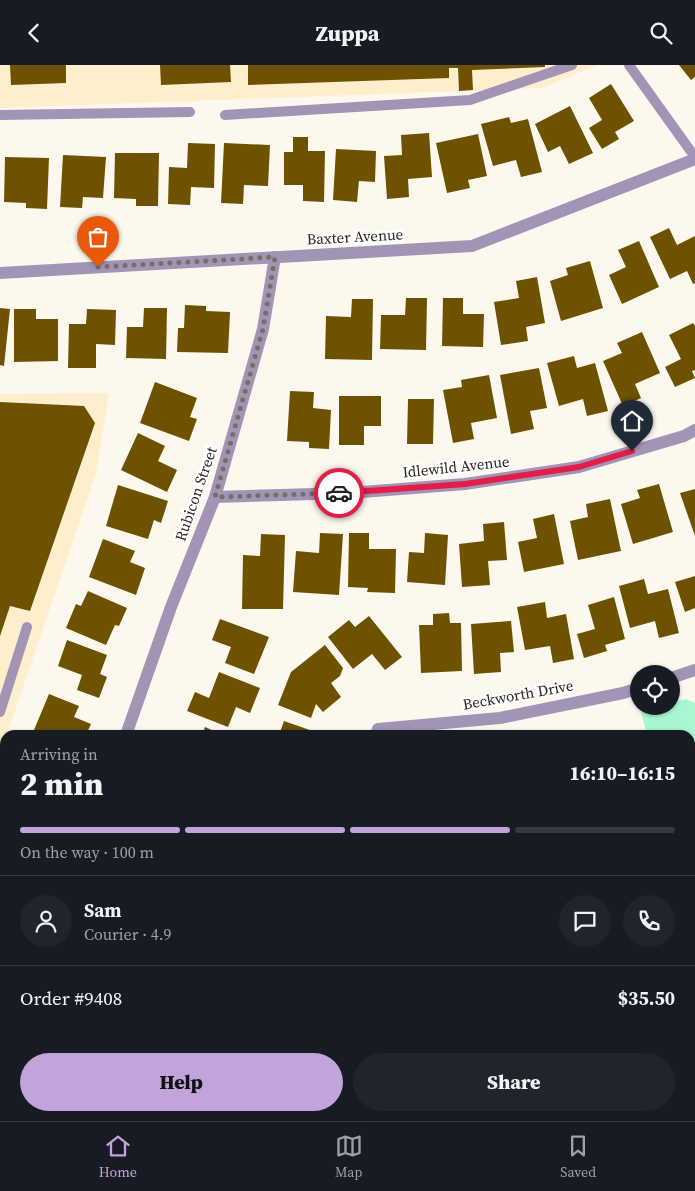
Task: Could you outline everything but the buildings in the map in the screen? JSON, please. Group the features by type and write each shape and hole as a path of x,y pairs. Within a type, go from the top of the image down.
{"street":[{"name":"Baxter Avenue","path":"0,273 472,246 695,158"},
{"name":"Rubicon Street","path":"128,730 171,607 215,497 263,329 275,257"},
{"name":"Idlewild Avenue","path":"215,497 349,493 465,484 579,467 684,436 695,430"},
{"path":"680,675 695,670"},
{"name":"Beckworth Drive","path":"378,730 500,718 630,691"}],"lane":[{"path":"225,115 470,100 572,65"},
{"path":"629,65 695,158"},
{"path":"0,115 190,112"},
{"path":"0,712 28,627"}],"shaded area":[{"path":"0,65 597,65 542,88 0,108"},
{"path":"109,393 96,473 9,730 0,730 0,394"}],"green space":[{"path":"686,699 695,703 695,730 646,730 642,715 680,715 680,701"}],"way so far":[{"path":"98,267 275,257 263,329 215,497 339,493"}],"route":[{"path":"339,493 465,484 579,467 632,451"}]}
